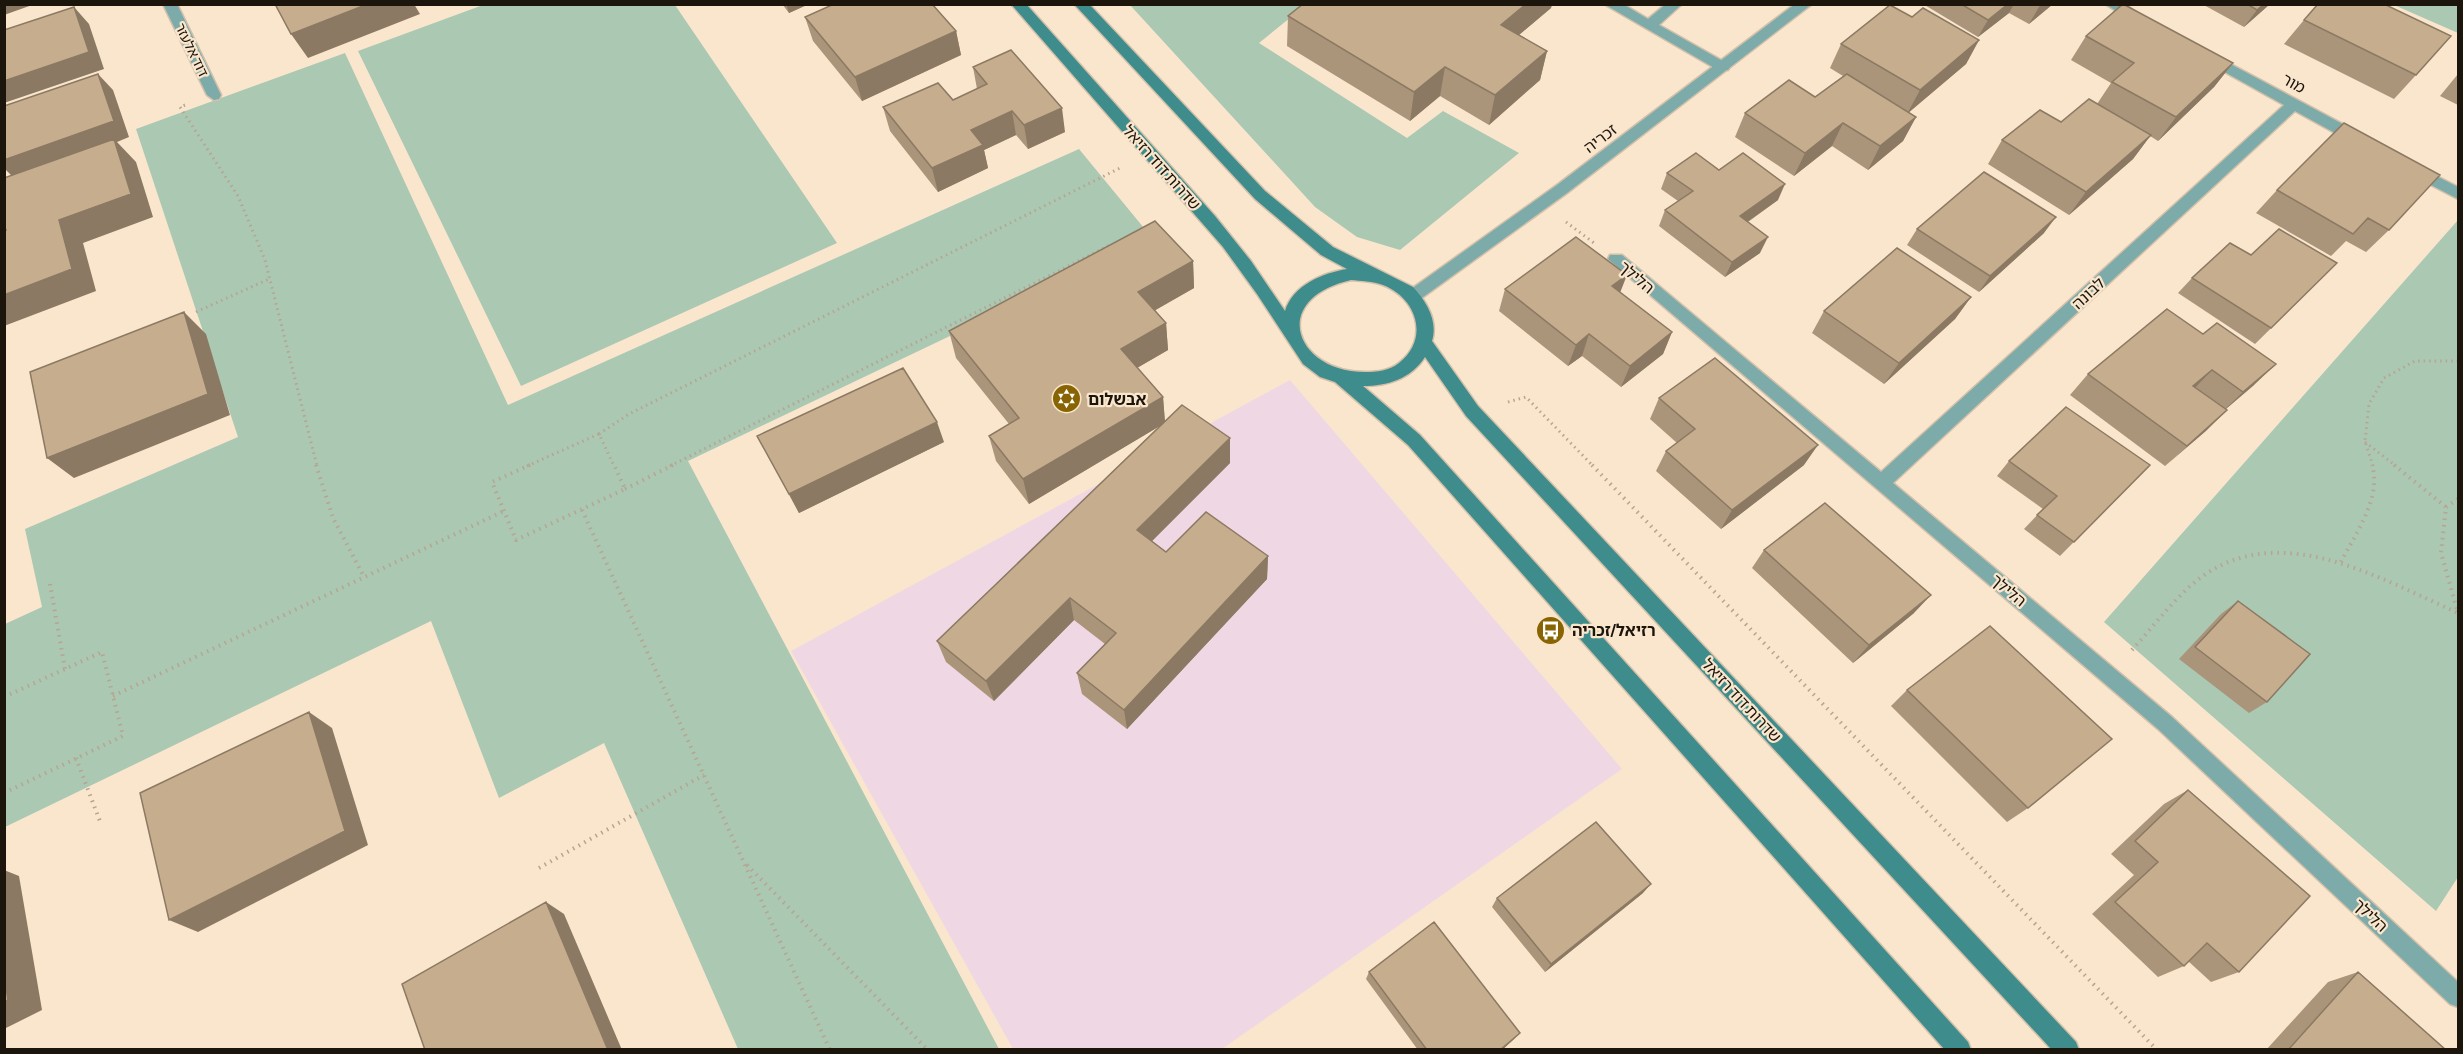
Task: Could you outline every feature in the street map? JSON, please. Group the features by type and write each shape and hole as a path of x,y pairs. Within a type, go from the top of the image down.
{"main road":[{"name":"שדרות דוד רזיאל","path":"1018,4 1243,260 1273,301 1293,339"},
{"path":"1081,4 1260,195 1327,251 1375,276 1396,284 1413,296 1423,311 1427,328 1425,344 1416,358 1402,370 1384,378 1363,381 1325,373 1311,364 1300,352 1293,339 1291,320 1297,303 1311,288 1329,278 1351,274 1375,276"},
{"name":"שדרות דוד רזיאל","path":"1425,344 1472,411 2068,1050"},
{"path":"1342,378 1422,449 1960,1050"}],"street":[{"name":"דוד אלעזר","path":"170,4 214,94"},
{"path":"1611,4 1723,68"},
{"path":"1649,26 1675,4"},
{"name":"זכריה","path":"1413,296 1542,204 1805,4"},
{"path":"2112,4 2147,24"},
{"name":"מור","path":"2200,52 2376,149"},
{"name":"לבונה","path":"1881,483 2294,104"},
{"path":"2397,160 2458,194"},
{"name":"הלילך","path":"1616,259 2165,723 2458,996"}],"path":[{"path":"214,94 180,107 238,196 265,260 309,441 333,518 364,577"},
{"path":"1120,240 657,475 516,540 492,482 599,434 629,414 1150,153"},
{"name":"הלילך","path":"1542,204 1616,259"},
{"path":"196,312 269,279"},
{"path":"2341,562 2372,500 2374,471 2365,441 2369,404 2384,378 2415,361 2458,361"},
{"path":"1472,411 1526,398 2157,1050"},
{"path":"599,434 625,489"},
{"path":"2365,441 2446,507"},
{"path":"2446,507 2458,499"},
{"path":"2109,675 2188,588 2221,566 2257,553 2295,553 2341,562 2458,613 2441,553 2446,507"},
{"path":"582,510 830,1050"},
{"path":"113,696 504,511"},
{"path":"50,584 65,669"},
{"path":"4,697 102,652 123,736 4,793"},
{"path":"76,758 101,824"},
{"path":"539,868 704,774"},
{"path":"744,863 928,1050"}],"shaded area":[{"path":"1290,380 1622,769 1222,1049 1013,1049 791,651"}],"green space":[{"path":"483,5 675,5 837,243 521,386 358,51"},
{"path":"1130,5 1306,5 1259,43 1407,138 1443,111 1519,153 1400,250 1357,237 1315,207"},
{"path":"2394,5 2458,5 2458,33"},
{"path":"345,53 508,405 1079,149 1153,239 688,461 999,1049 738,1049 604,743 499,798 431,621 5,827 5,624 42,607 25,529 238,437 136,129"},
{"path":"2458,220 2458,877 2436,911 2104,622"}],"building":[{"path":"275,4 368,4 291,34"},
{"path":"834,4 932,4 956,31 855,77 805,17"},
{"path":"1303,4 1526,4 1501,25 1547,51 1495,95 1445,67 1414,92 1288,16"},
{"path":"1961,4 2008,4 1988,20"},
{"path":"2123,4 2233,63 2176,117 2112,82 2134,63 2086,36"},
{"path":"2247,4 2264,4 2257,10"},
{"path":"2318,4 2384,4 2451,36 2416,75 2304,20"},
{"path":"1890,5 1912,17 1923,8 1979,40 1920,90 1841,44"},
{"path":"74,7 89,52 4,81 4,30"},
{"path":"1011,50 1062,108 1024,125 1012,111 971,130 983,145 932,168 883,107 938,83 953,100 987,84 973,67"},
{"path":"98,74 114,121 4,160 4,106"},
{"path":"1847,74 1916,117 1880,146 1843,123 1805,153 1745,113 1789,80 1815,97"},
{"path":"2089,99 2151,135 2086,192 2002,140 2040,110 2061,122"},
{"path":"2344,123 2440,175 2389,230 2368,218 2353,234 2277,190"},
{"path":"114,139 131,194 59,220 72,269 4,295 4,230 6,230 4,225 4,178"},
{"path":"1696,153 1719,170 1743,153 1785,184 1740,216 1768,237 1732,262 1665,210 1693,191 1667,173"},
{"path":"1984,172 2056,217 1990,276 1917,229"},
{"name":"אבשלום","path":"1155,221 1193,261 1138,292 1166,323 1121,349 1163,397 1023,479 989,436 1019,418 949,331"},
{"path":"2279,229 2337,263 2271,328 2192,278 2230,243 2251,255"},
{"path":"1576,237 1627,275 1612,286 1672,332 1630,366 1589,334 1576,345 1505,289"},
{"path":"1897,248 1971,297 1899,363 1824,311"},
{"path":"2167,309 2203,334 2217,323 2276,364 2243,392 2212,370 2193,386 2227,410 2187,446 2088,374"},
{"path":"184,312 208,394 47,458 30,372"},
{"path":"1715,358 1818,445 1732,510 1666,451 1695,429 1659,398"},
{"path":"903,368 937,422 789,494 757,436"},
{"path":"1182,405 1230,438 1137,530 1166,552 1206,512 1268,556 1124,710 1077,673 1116,633 1070,598 986,681 937,641"},
{"path":"2066,407 2150,465 2074,542 2037,515 2057,496 2009,461"},
{"path":"1825,503 1931,595 1869,645 1764,550"},
{"path":"2238,601 2310,654 2267,702 2195,647"},
{"path":"1990,626 2112,739 2028,808 1907,690"},
{"path":"309,712 345,831 169,920 140,793"},
{"path":"2188,790 2310,896 2239,972 2207,943 2184,966 2115,902 2158,862 2135,841"},
{"path":"1596,822 1651,884 1551,964 1497,898"},
{"path":"546,902 608,1050 425,1050 402,984"},
{"path":"1434,922 1520,1033 1500,1050 1427,1050 1369,972"},
{"path":"2358,972 2446,1050 2288,1050"},
{"path":"4,976 8,1000 4,1002"}],"place":[{"name":"אבשלום","path":"1067,399"},
{"name":"רזיאל/זכריה","path":"1551,630"}]}
